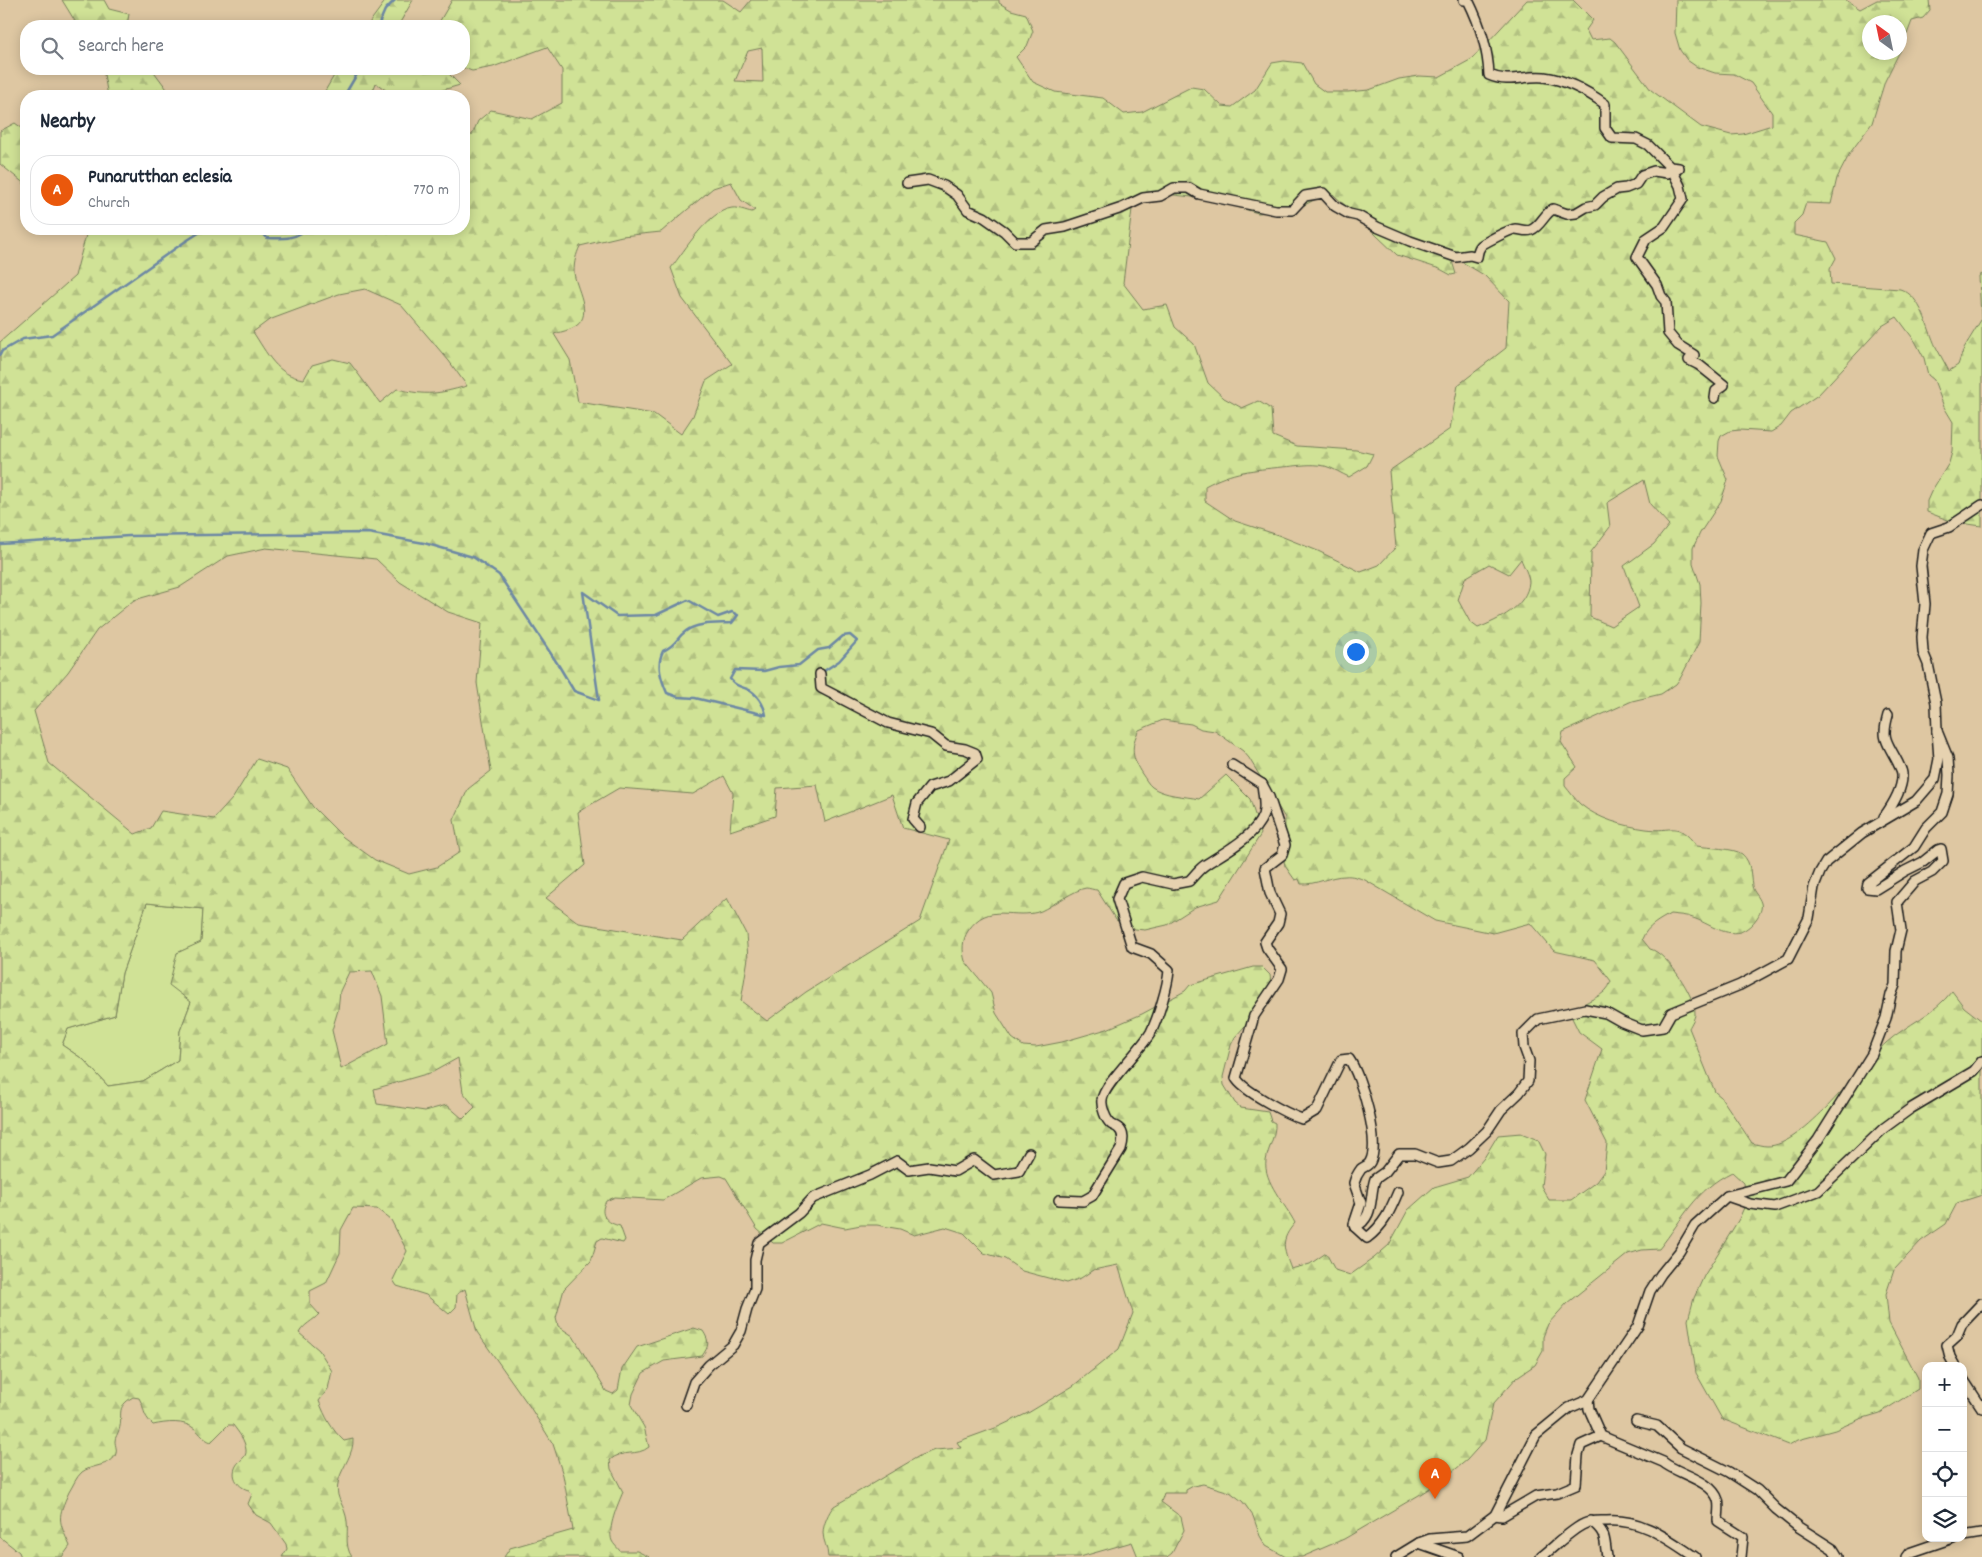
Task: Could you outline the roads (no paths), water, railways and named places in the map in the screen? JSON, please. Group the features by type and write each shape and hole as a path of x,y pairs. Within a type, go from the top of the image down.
{"street":[{"path":"1464,0 1468,0 1484,40 1489,76 1502,80 1544,78 1589,92 1605,104 1605,128 1612,138 1636,139 1648,145 1670,167 1679,168 1673,172 1684,199 1664,227 1646,239 1637,257 1658,285 1661,296 1666,302 1668,332 1678,345 1694,355 1689,360 1699,365 1724,385 1716,391 1715,398"},
{"path":"907,183 928,180 944,186 957,195 968,210 984,216 1015,242 1031,242 1046,230 1065,227 1122,208 1143,198 1160,196 1174,188 1189,188 1198,194 1276,210 1292,210 1305,196 1323,193 1335,206 1349,214 1358,216 1410,242 1456,257 1470,255 1477,257 1478,248 1485,242 1494,240 1513,229 1529,231 1538,225 1548,212 1553,209 1567,214 1576,213 1586,207 1595,205 1602,197 1616,189 1636,184 1642,175 1654,171 1667,173 1670,167"},
{"path":"1355,1227 1361,1224 1370,1210 1375,1179 1385,1172 1399,1154 1415,1154 1438,1163 1451,1161 1469,1148 1487,1131 1502,1110 1528,1081 1529,1061 1524,1048 1523,1034 1538,1019 1586,1009 1606,1013 1642,1030 1663,1027 1671,1013 1740,984 1788,959 1797,938 1809,918 1814,887 1826,862 1862,833 1916,801 1935,778 1939,759 1936,703 1922,637 1926,604 1920,566 1923,550 1931,533 1949,527 1982,505"},
{"path":"820,674 821,688 834,696 888,723 931,734 946,746 965,749 975,753 976,759 949,781 930,787 917,804 913,818 920,827"},
{"path":"1881,821 1892,806 1902,783 1902,772 1885,738 1884,731 1888,715"},
{"path":"1396,1557 1419,1543 1430,1539 1467,1536 1495,1515 1536,1435 1569,1408 1588,1400 1638,1326 1650,1292 1695,1226 1727,1196 1786,1181 1818,1140 1872,1054 1886,1018 1895,985 1896,950 1901,930 1897,902 1915,881 1932,872 1943,861 1942,850 1938,850 1924,862 1904,870 1876,889 1867,888 1868,883 1914,847 1926,828 1942,812 1948,794 1950,775 1948,758 1937,731"},
{"path":"1232,765 1262,784 1269,797 1285,845 1282,855 1265,868 1270,894 1280,914 1278,923 1265,942 1267,948 1282,969 1279,979 1254,1016 1236,1078 1239,1084 1268,1101 1280,1111 1302,1119 1317,1110 1341,1060 1349,1059 1358,1074 1373,1140 1369,1164 1361,1169 1354,1183 1361,1203 1354,1224 1355,1227 1368,1238 1386,1220 1398,1192"},
{"path":"1059,1200 1082,1202 1092,1196 1121,1149 1123,1140 1121,1132 1118,1127 1111,1124 1104,1112 1102,1099 1110,1085 1151,1032 1169,982 1169,970 1151,954 1132,947 1117,899 1124,882 1142,877 1173,884 1189,881 1200,869 1230,850 1255,826 1263,815 1262,784"},
{"path":"1727,1196 1750,1204 1775,1206 1818,1191 1884,1128 1910,1109 1974,1071 1982,1061"},
{"path":"686,1405 694,1382 708,1365 733,1345 741,1330 755,1289 755,1260 759,1243 799,1214 813,1198 870,1175 896,1161 909,1170 929,1167 955,1171 974,1160 994,1175 1019,1171 1029,1153"},
{"path":"1953,1362 1947,1345 1957,1336 1962,1324 1982,1303"},
{"path":"1967,1385 1982,1408"},
{"path":"1588,1400 1589,1409 1601,1436 1662,1462 1711,1489 1718,1500 1718,1520 1743,1536 1741,1557"},
{"path":"1636,1421 1657,1426 1681,1448 1729,1472 1757,1490 1797,1526 1833,1549 1838,1557"},
{"path":"1495,1515 1502,1516 1536,1496 1556,1493 1576,1485 1578,1455 1581,1445 1601,1436"},
{"path":"1541,1557 1583,1524 1591,1521 1620,1520 1634,1522 1658,1533 1695,1557"},
{"path":"1591,1521 1600,1528 1605,1536 1607,1557"},
{"path":"1967,1535 1982,1533"},
{"path":"1906,1557 1909,1553 1941,1542"},
{"path":"1419,1543 1459,1557"}],"waterway":[{"path":"381,20 385,10 395,0"},
{"path":"348,90 356,75"},
{"path":"0,355 2,351 23,339 52,335 196,235"},
{"path":"265,235 267,238 289,238 297,235"},
{"path":"0,544 129,536 368,533 424,543 473,557 499,575 574,691 599,700 583,592 617,616 656,615 688,600 718,617 732,612 738,615 732,623 708,624 691,628 663,651 660,662 663,682 667,693 678,697 695,698 766,715 764,707 757,696 730,679 735,670 764,671 799,665 818,650 829,648 843,636 850,635 857,641 839,661 821,673"}],"place":[{"name":"Punarutthan eclesia","path":"1435,1499"}]}
